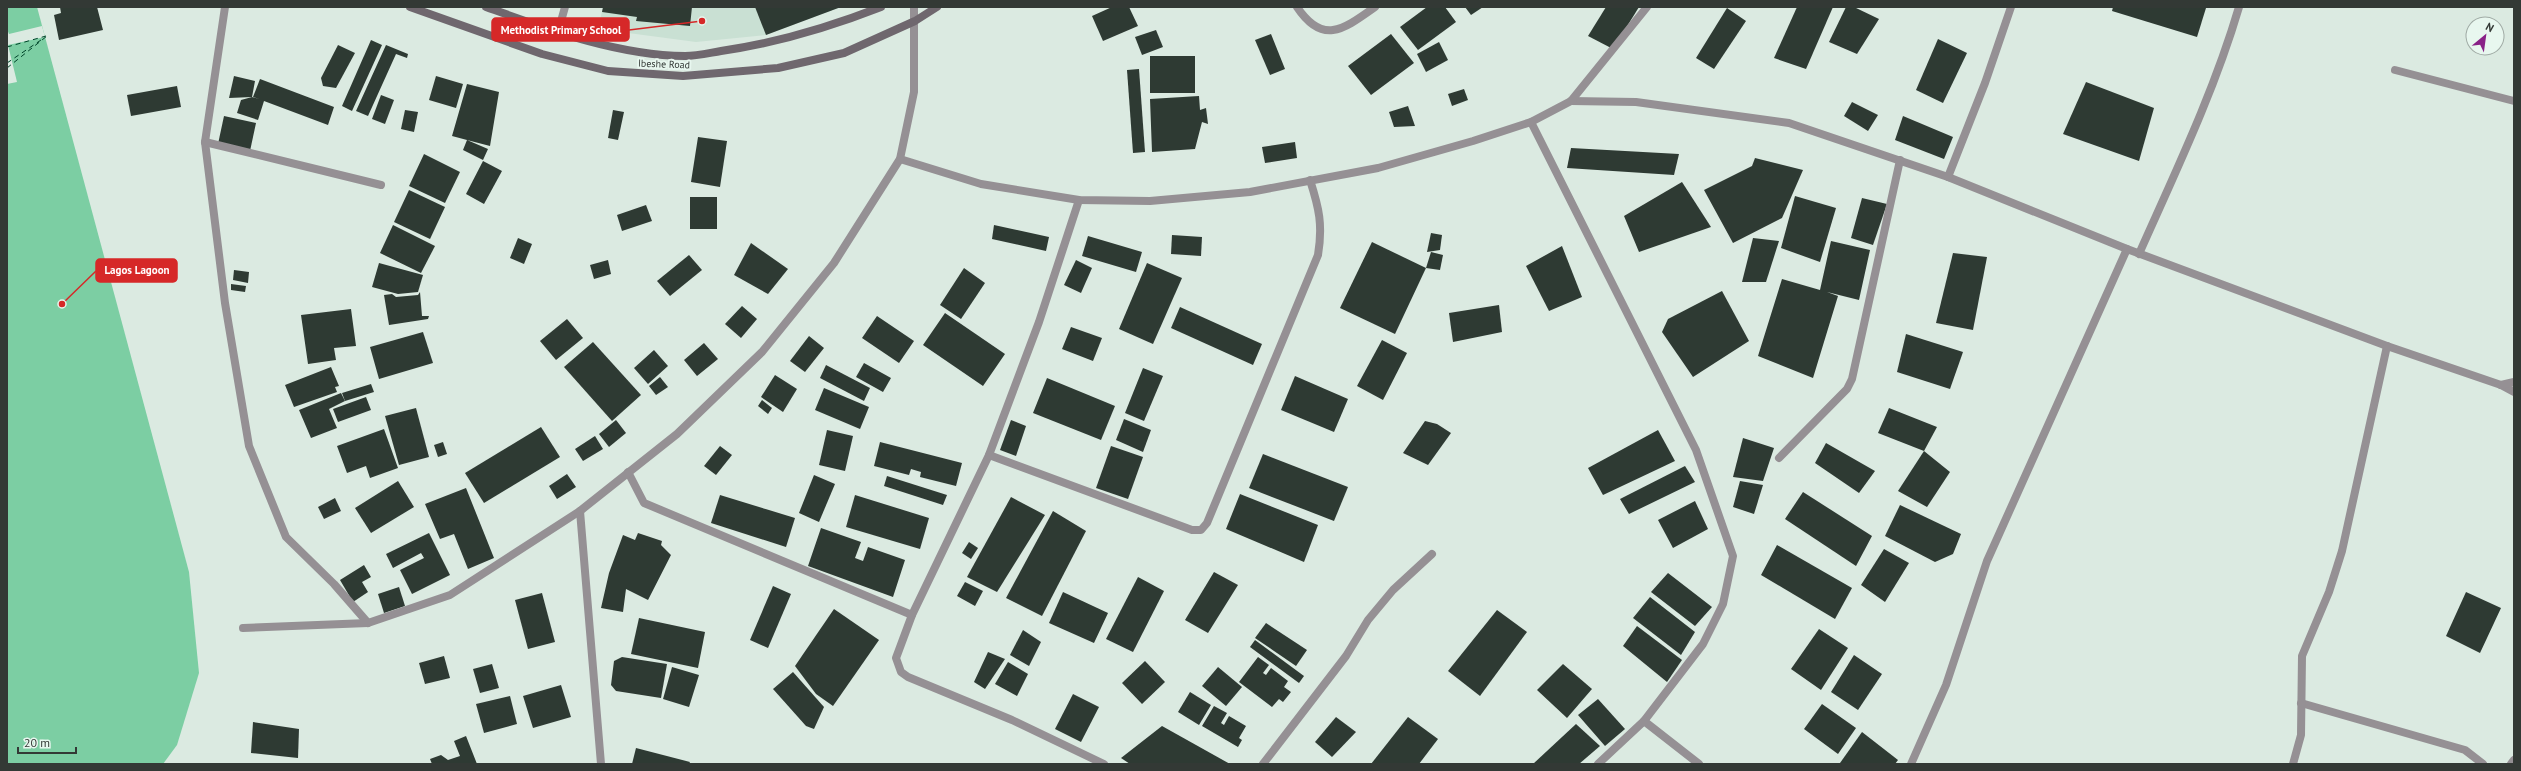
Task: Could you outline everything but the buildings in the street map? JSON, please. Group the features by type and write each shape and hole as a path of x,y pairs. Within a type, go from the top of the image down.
{"main road":[{"name":"Ibeshe Road","path":"410,7 542,54 608,71 683,76 778,68 844,53 915,21 937,7"},
{"name":"Ibeshe Road","path":"486,7 558,32 618,49 686,56 769,43 844,21 881,7"}],"street":[{"path":"225,7 205,142 225,303 249,446 286,537 334,584 368,623"},
{"path":"558,32 565,7"},
{"path":"243,628 368,623 450,594 580,511 677,434 762,352 834,263 900,159 914,92 914,7"},
{"path":"1296,7 1307,22 1323,31 1345,28 1375,7"},
{"path":"900,159 981,184 1079,200 1150,201 1250,192 1378,168 1473,141 1531,122 1571,101 1647,7"},
{"path":"1948,177 1985,83 2011,7"},
{"path":"2139,254 2193,133 2232,33 2239,7"},
{"path":"2395,70 2514,102"},
{"path":"1571,101 1636,102 1789,123 1948,177 2139,254 2387,346 2501,385 2514,392"},
{"path":"1531,122 1696,450 1733,556 1723,604 1703,644 1644,721 1598,764"},
{"path":"205,142 289,160 381,185"},
{"path":"1779,458 1847,389 1852,379 1900,160"},
{"path":"989,455 1192,530 1201,530 1207,523 1318,254 1322,233 1320,211 1310,180"},
{"path":"1079,200 1039,322 989,455 912,616 896,658 901,672 908,677 1012,720 1104,764"},
{"path":"1911,764 1946,685 1987,561 2127,249"},
{"path":"2293,764 2301,735 2302,656 2329,592 2342,551 2387,346"},
{"path":"2501,385 2514,382"},
{"path":"628,472 644,503 912,616"},
{"path":"580,511 601,764"},
{"path":"1262,764 1346,656 1368,620 1393,590 1432,554"},
{"path":"2301,703 2465,750 2483,764"},
{"path":"1644,721 1699,764"},
{"path":"2511,764 2514,760"}],"shaded area":[{"path":"7,7 37,7 189,572 199,673 177,745 163,764 7,764"},
{"path":"603,7 841,7 766,35 696,42 598,29"}],"pier":[{"path":"42,26 45,37 8,45 17,82 7,84 7,29 9,34"}],"ferry route":[{"path":"7,47 46,36"},
{"path":"7,68 47,36"},
{"path":"7,63 41,40"}],"place":[{"name":"Methodist Primary School","path":"702,21"},
{"name":"Lagos Lagoon","path":"62,304"}]}
